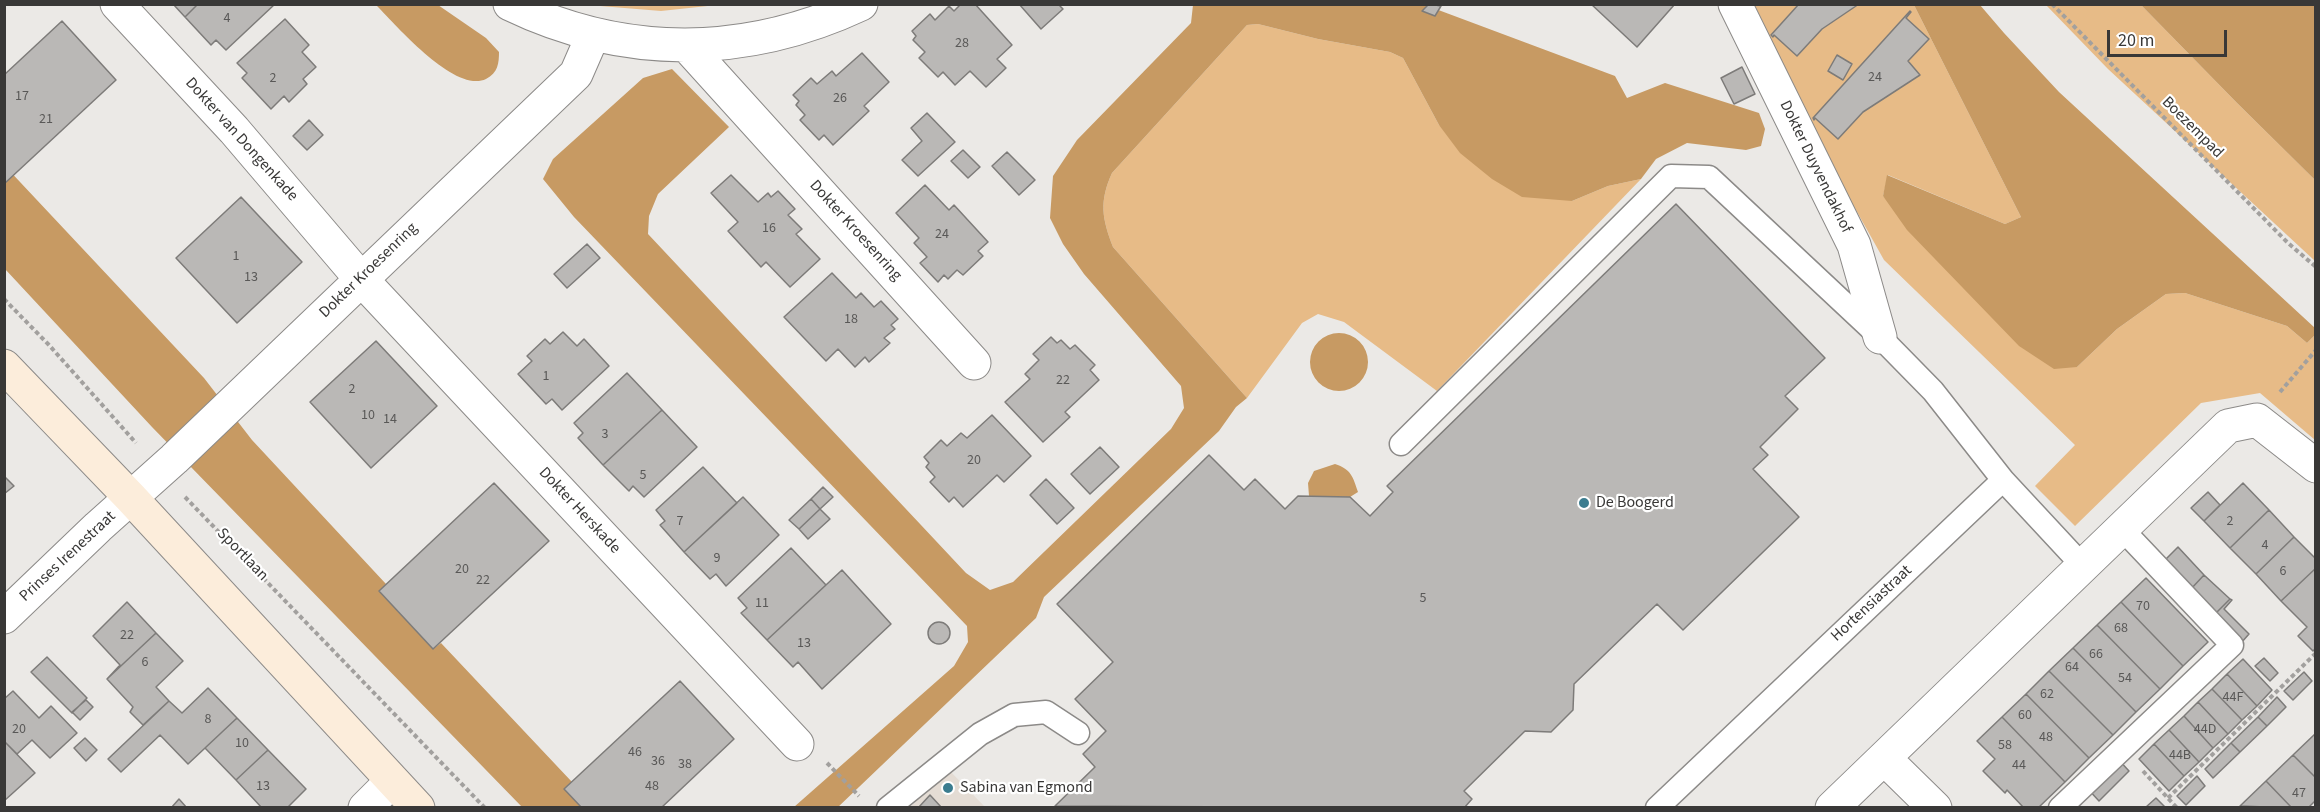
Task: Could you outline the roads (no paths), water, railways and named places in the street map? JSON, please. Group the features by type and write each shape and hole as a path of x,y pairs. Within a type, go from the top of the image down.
{"street":[{"name":"Dokter van Dongenkade","path":"117,4 234,130 361,279"},
{"path":"510,4 539,18 593,35 640,43 687,46 719,45 774,36 829,20 861,4"},
{"name":"Dokter Duyvendakhof","path":"1735,4 1854,245 1880,337"},
{"name":"Dokter Kroesenring","path":"131,498 576,74 593,35"},
{"name":"Dokter Kroesenring","path":"687,46 974,363"},
{"name":"Dokter Herskade","path":"361,279 798,744"},
{"path":"4,366 131,498 418,807"},
{"path":"1832,807 2228,426 2257,420 2316,466"},
{"name":"Prinses Irenestraat","path":"4,617 131,498"},
{"path":"1884,758 1935,807"},
{"path":"365,807 392,781"}],"lane":[{"path":"1401,444 1671,176 1709,177 1880,337 1934,391 2003,480 2082,565"},
{"name":"Hortensiastraat","path":"1657,807 2003,480"},
{"path":"2060,807 2232,645 2122,529"},
{"path":"888,807 980,734 1014,715 1046,712 1077,733"}],"place":[{"name":"De Boogerd","path":"1584,503"},
{"name":"Sabina van Egmond","path":"948,788"}]}
